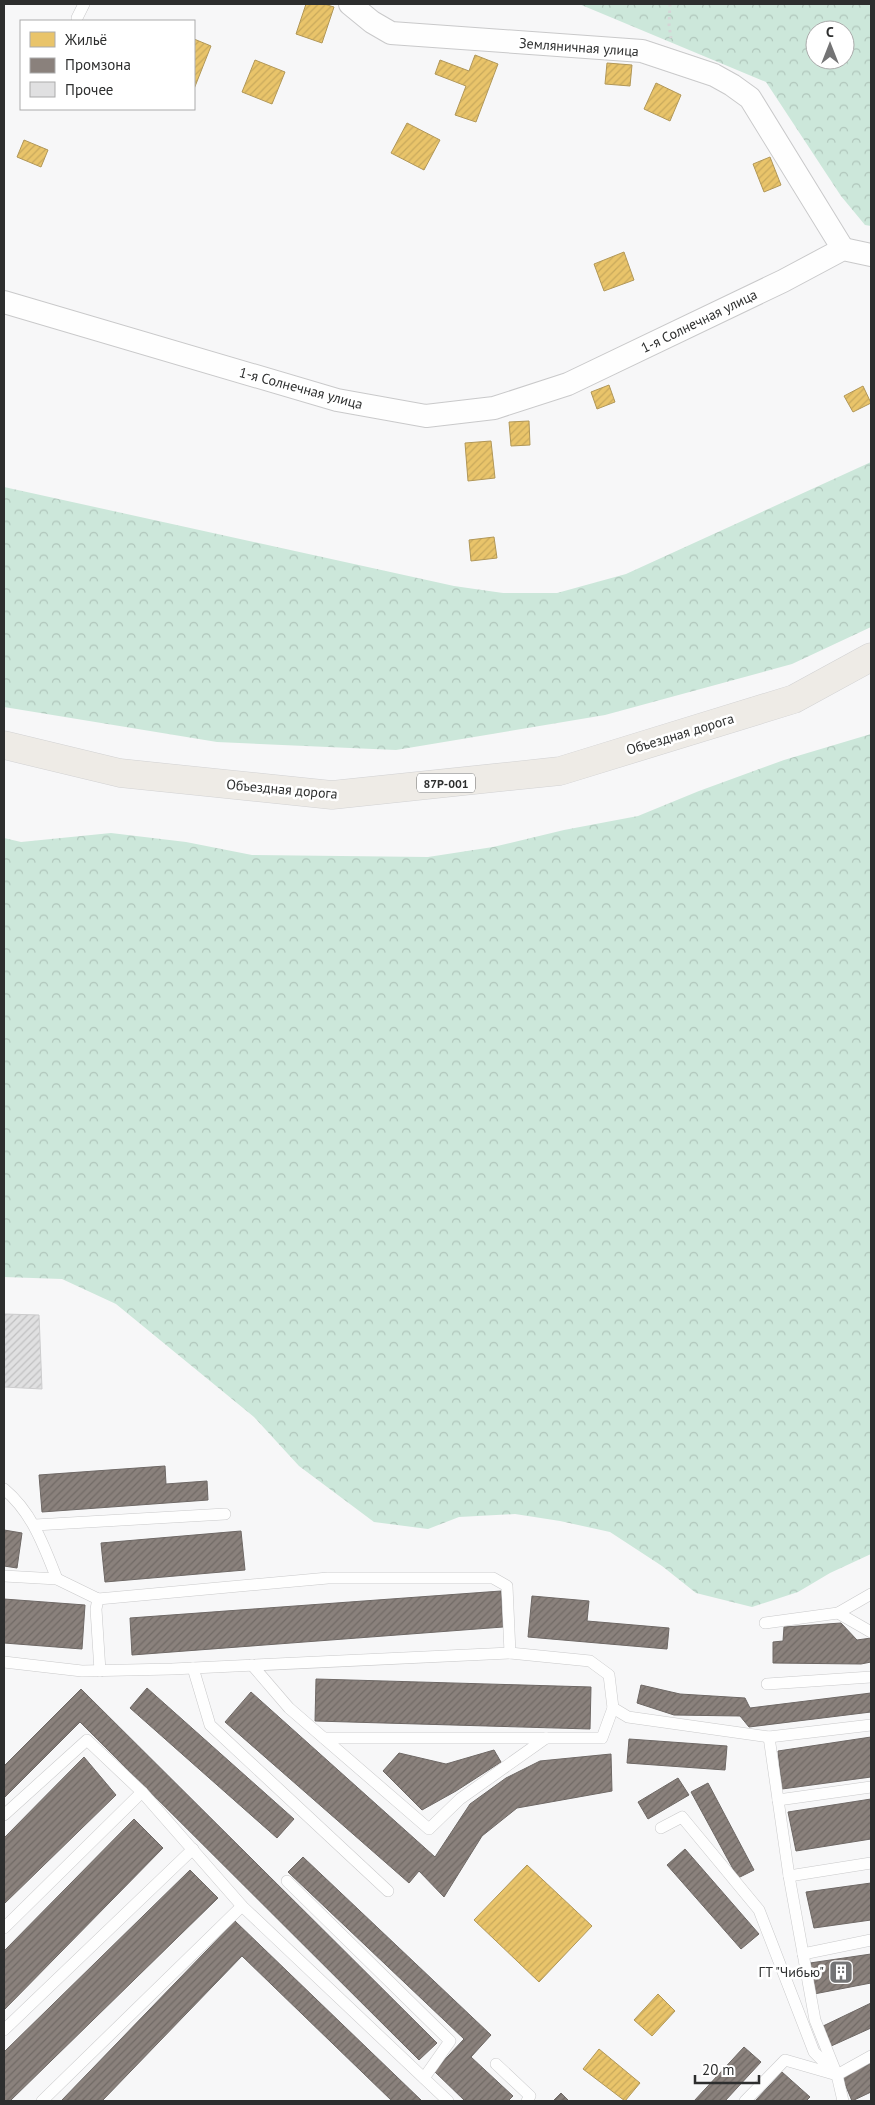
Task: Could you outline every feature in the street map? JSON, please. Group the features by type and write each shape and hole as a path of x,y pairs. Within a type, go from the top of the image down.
{"main road":[{"name":"Объездная дорога","path":"4,745 120,773 332,795 560,771 794,699 871,656"}],"street":[{"name":"Земляничная улица","path":"350,4 372,22 391,33 642,51 714,75 750,98 843,249"},
{"path":"843,249 871,255"},
{"name":"1-я Солнечная улица","path":"4,302 338,400 426,416 494,408 568,384 783,281 843,249"}],"lane":[{"path":"77,18 84,4"},
{"path":"4,1489 35,1525 58,1579"},
{"path":"35,1525 226,1514"},
{"path":"4,1576 58,1579 98,1599 328,1578 493,1578 507,1586 510,1653"},
{"path":"765,1623 838,1613 871,1594"},
{"path":"98,1599 96,1609 100,1671"},
{"path":"838,1613 871,1632"},
{"path":"4,1662 82,1671 100,1671 510,1653 590,1661 609,1675 613,1708 602,1738 324,1738"},
{"path":"252,1665 289,1708 429,1829 460,1799 546,1738"},
{"path":"193,1668 210,1725 388,1890"},
{"path":"767,1684 871,1677"},
{"path":"613,1708 628,1717 769,1737 871,1725"},
{"path":"769,1737 789,1876 815,2020 837,2075 843,2101"},
{"path":"4,1815 87,1740 142,1792 242,1906 448,2101"},
{"path":"778,1800 871,1787"},
{"path":"4,1928 142,1792"},
{"path":"661,1828 682,1817 759,1910 814,2052 837,2075"},
{"path":"4,2030 193,1849"},
{"path":"789,1876 871,1863"},
{"path":"287,1881 450,2041 424,2078"},
{"path":"42,2101 242,1906"},
{"path":"803,1954 871,1940"},
{"path":"745,2101 785,2060 837,2075 871,2056"},
{"path":"496,2064 530,2096 527,2101"}],"path":[{"path":"670,4 669,25 676,63"}],"green space":[{"path":"579,4 871,4 871,226 865,225 841,196 766,82"},
{"path":"871,462 871,627 792,664 605,715 396,750 217,742 4,707 4,487 454,586 503,593 557,593 626,574"},
{"path":"871,734 871,1554 830,1573 798,1592 752,1607 696,1593 662,1566 610,1532 515,1514 459,1517 428,1529 374,1522 299,1466 254,1417 116,1304 62,1279 4,1277 4,838 21,842 111,833 186,842 252,855 428,857 493,847 564,830 638,816 784,760"}],"building: Жильё":[{"path":"306,4 324,4 334,7 322,43 296,34"},
{"path":"195,39 211,46 195,86"},
{"path":"475,55 498,64 476,122 455,115 466,86 435,74 440,60 469,71"},
{"path":"255,60 285,72 272,104 242,92"},
{"path":"607,63 632,65 630,86 605,84"},
{"path":"656,83 681,95 670,121 644,109"},
{"path":"407,123 440,140 424,170 391,153"},
{"path":"24,140 48,150 41,167 17,157"},
{"path":"770,157 781,185 764,192 753,164"},
{"path":"624,252 634,280 604,291 594,264"},
{"path":"609,385 615,402 597,409 591,392"},
{"path":"863,386 871,403 853,412 844,396"},
{"path":"529,421 530,445 511,446 509,422"},
{"path":"491,441 495,478 468,481 465,443"},
{"path":"494,537 497,558 471,561 469,540"},
{"path":"527,1865 592,1926 539,1982 474,1920"},
{"path":"658,1994 675,2011 652,2036 634,2020"},
{"path":"599,2049 640,2083 625,2101 583,2069"}],"building: Промзона":[{"path":"165,1466 166,1484 207,1481 208,1500 42,1512 39,1475"},
{"path":"4,1530 22,1533 17,1568 4,1566"},
{"path":"241,1531 245,1570 105,1582 101,1543"},
{"path":"501,1591 503,1627 132,1655 130,1618"},
{"path":"532,1596 589,1601 587,1621 669,1628 667,1649 528,1637"},
{"path":"4,1599 85,1605 82,1649 4,1643"},
{"path":"841,1623 857,1640 871,1638 871,1662 861,1664 773,1663 773,1642 783,1641 784,1627"},
{"path":"316,1679 591,1687 590,1729 315,1721"},
{"path":"641,1685 680,1694 745,1698 750,1708 871,1693 871,1712 749,1727 740,1716 674,1715 637,1703"},
{"path":"147,1688 294,1819 277,1838 130,1708"},
{"path":"81,1689 437,2043 419,2060 80,1722 4,1798 4,1766"},
{"path":"251,1692 435,1857 470,1804 506,1778 540,1761 611,1754 612,1791 517,1808 482,1836 444,1897 419,1871 409,1883 225,1722"},
{"path":"871,1737 871,1777 782,1789 778,1751"},
{"path":"629,1739 727,1746 725,1770 627,1763"},
{"path":"494,1750 501,1762 422,1810 383,1771 399,1753 446,1764"},
{"path":"84,1757 116,1795 4,1904 4,1838"},
{"path":"678,1778 689,1795 648,1819 638,1802"},
{"path":"708,1783 754,1870 738,1878 691,1792"},
{"path":"871,1799 871,1839 796,1851 788,1812"},
{"path":"134,1819 163,1848 4,2010 4,1951"},
{"path":"685,1849 759,1934 741,1949 667,1865"},
{"path":"303,1857 491,2035 471,2057 513,2096 508,2101 465,2101 434,2071 464,2039 288,1872"},
{"path":"190,1870 218,1898 10,2101 4,2101 4,2052"},
{"path":"871,1883 871,1920 814,1928 806,1892"},
{"path":"235,1921 422,2101 392,2101 242,1956 102,2101 61,2101"},
{"name":"ГТ \"Чибью\"","path":"871,1954 871,1983 814,1994 810,1963"},
{"path":"871,2003 871,2028 829,2047 821,2027"},
{"path":"744,2047 761,2062 725,2101 694,2101"},
{"path":"871,2061 871,2092 852,2101 842,2077"},
{"path":"782,2072 810,2097 806,2101 755,2101"},
{"path":"561,2093 569,2101 553,2101"}],"building: Прочее":[{"path":"4,1314 39,1315 42,1389 4,1387"}],"place":[{"name":"ГТ \"Чибью\"","path":"841,1972"}]}
